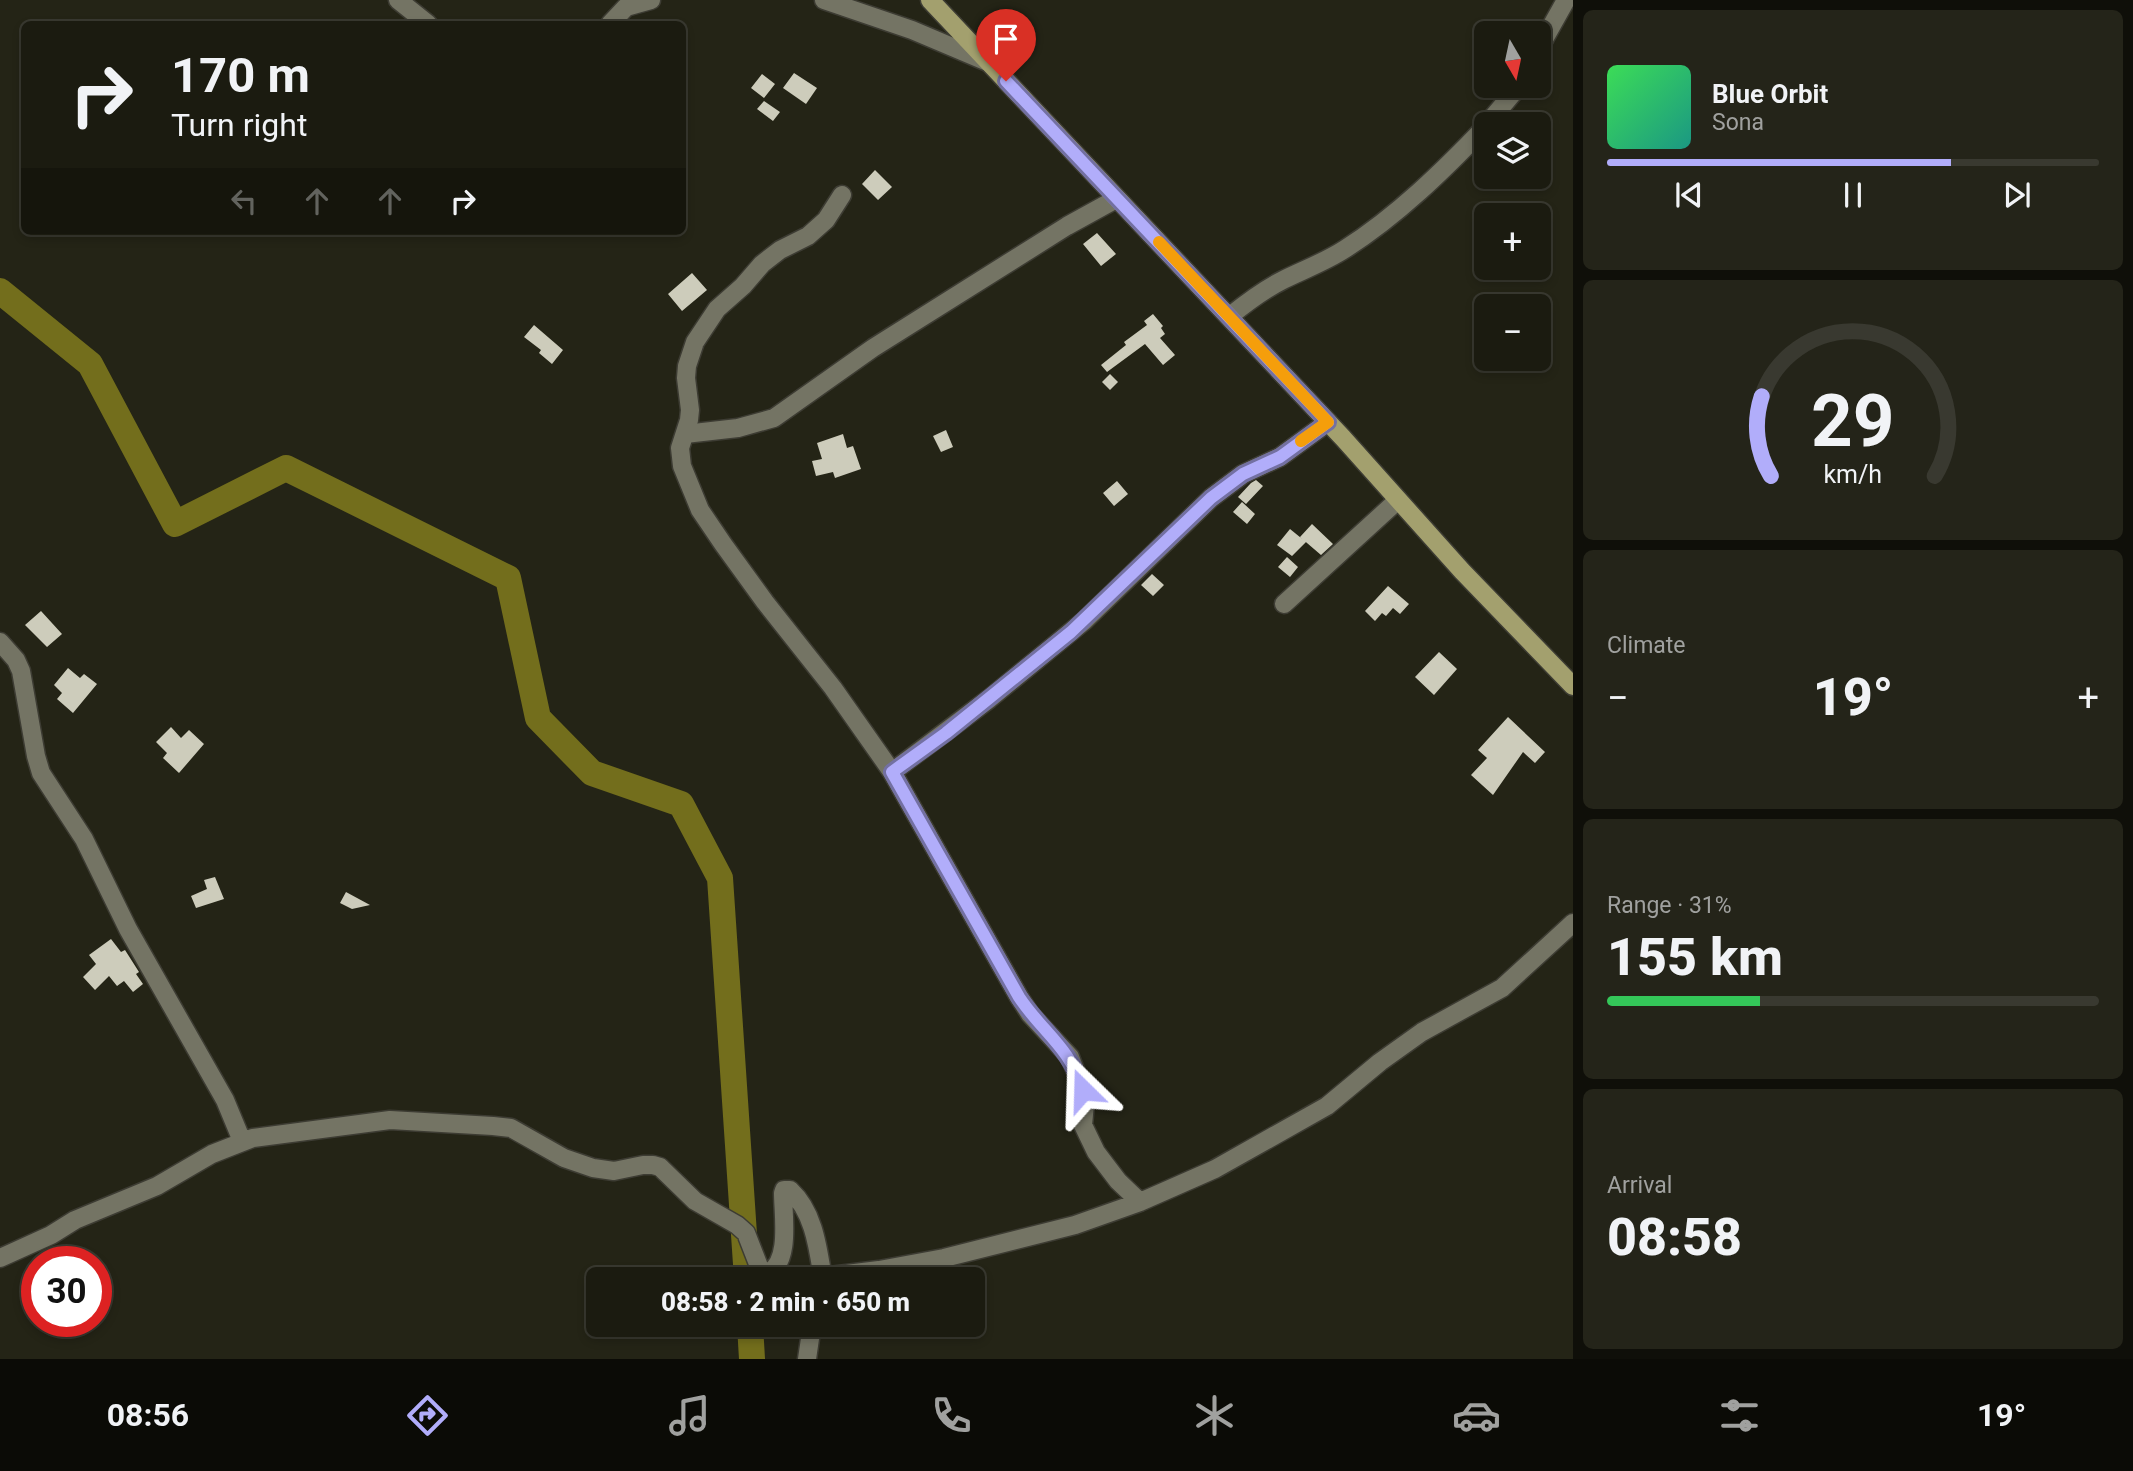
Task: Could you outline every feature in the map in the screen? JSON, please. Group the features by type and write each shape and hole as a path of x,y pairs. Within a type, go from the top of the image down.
{"main road":[{"path":"930,0 1116,199 1230,316 1462,571 1573,686"}],"street":[{"path":"398,0 424,21"},
{"path":"613,21 626,7 651,0"},
{"path":"824,0 912,30 990,64"},
{"path":"1551,27 1566,0"},
{"path":"1497,112 1509,98"},
{"path":"1230,316 1265,290 1355,243 1412,197 1474,138"},
{"path":"842,195 818,228 801,242 771,256 709,319 695,342 687,366 690,410 680,448 682,466 700,510 741,571 833,688 892,772 1019,997 1070,1058 1083,1090 1084,1131 1118,1181 1140,1202"},
{"path":"685,434 738,428 774,418 873,348 1067,226 1116,199"},
{"path":"892,772 981,705 1075,628 1219,491 1243,474 1280,457 1328,422"},
{"path":"1284,604 1398,500"},
{"path":"0,642 16,660 21,671 41,773 84,839 134,939 232,1112 242,1141"},
{"path":"895,1267 944,1258 1074,1225 1140,1202 1215,1169 1327,1106 1380,1062 1422,1032 1502,988 1573,923"},
{"path":"0,1258 51,1235 75,1220 158,1186 212,1154 242,1141 390,1120 511,1128 564,1158 593,1168 614,1171 643,1165 660,1167 695,1200 742,1229 759,1267"},
{"path":"776,1267 781,1256 785,1226 783,1191 790,1190 808,1214 820,1267"},
{"path":"807,1359 811,1337"}],"building":[{"path":"794,73 817,88 806,104 783,88"},
{"path":"762,74 775,84 764,98 751,88"},
{"path":"764,101 780,112 773,121 757,109"},
{"path":"875,170 892,187 878,200 862,184"},
{"path":"1097,233 1116,254 1101,266 1083,244"},
{"path":"692,273 707,290 682,311 668,294"},
{"path":"1153,314 1163,326 1161,328 1165,334 1160,338 1175,355 1163,365 1145,344 1107,372 1101,365 1126,345 1124,342 1147,325 1144,321"},
{"path":"534,325 563,350 552,364 539,353 541,350 524,337"},
{"path":"1110,374 1118,382 1110,390 1102,382"},
{"path":"946,430 953,447 941,452 933,436"},
{"path":"843,434 847,448 853,446 861,469 835,478 833,472 816,476 812,461 822,459 817,443"},
{"path":"1256,480 1263,486 1246,504 1238,497"},
{"path":"1117,481 1128,494 1114,506 1103,493"},
{"path":"1242,502 1255,514 1247,524 1233,512"},
{"path":"1312,524 1333,544 1321,555 1300,537"},
{"path":"1290,529 1306,542 1292,556 1277,545"},
{"path":"1287,557 1298,567 1290,577 1278,567"},
{"path":"1152,574 1164,585 1153,596 1141,585"},
{"path":"1388,586 1409,604 1400,614 1393,608 1386,616 1382,613 1375,621 1365,611"},
{"path":"41,611 62,634 47,647 25,625"},
{"path":"1439,652 1457,669 1434,695 1415,677"},
{"path":"68,668 80,678 84,674 97,684 73,713 57,699 62,693 54,685"},
{"path":"1508,717 1545,752 1535,763 1523,752 1493,795 1471,775 1487,758 1478,750"},
{"path":"171,727 181,738 189,730 204,744 179,773 163,758 167,753 156,742"},
{"path":"215,877 224,899 196,908 191,896 207,889 204,880"},
{"path":"346,892 370,905 352,909 340,903"},
{"path":"111,939 121,952 125,950 139,972 136,974 143,984 133,992 124,981 117,986 109,976 95,990 83,977 96,964 89,955"}],"waterway":[{"path":"0,291 90,364 175,524 286,468 508,578 538,718 592,773 681,804 720,878 746,1267"},
{"path":"751,1337 752,1359"}],"slow traffic":[{"path":"1159,242 1328,422 1301,441"}],"route":[{"path":"1006,81 1328,422 1280,457 1257,466 1227,484 1196,510 1084,621 946,733 892,772 1019,997 1030,1014 1070,1058 1083,1090"}]}
